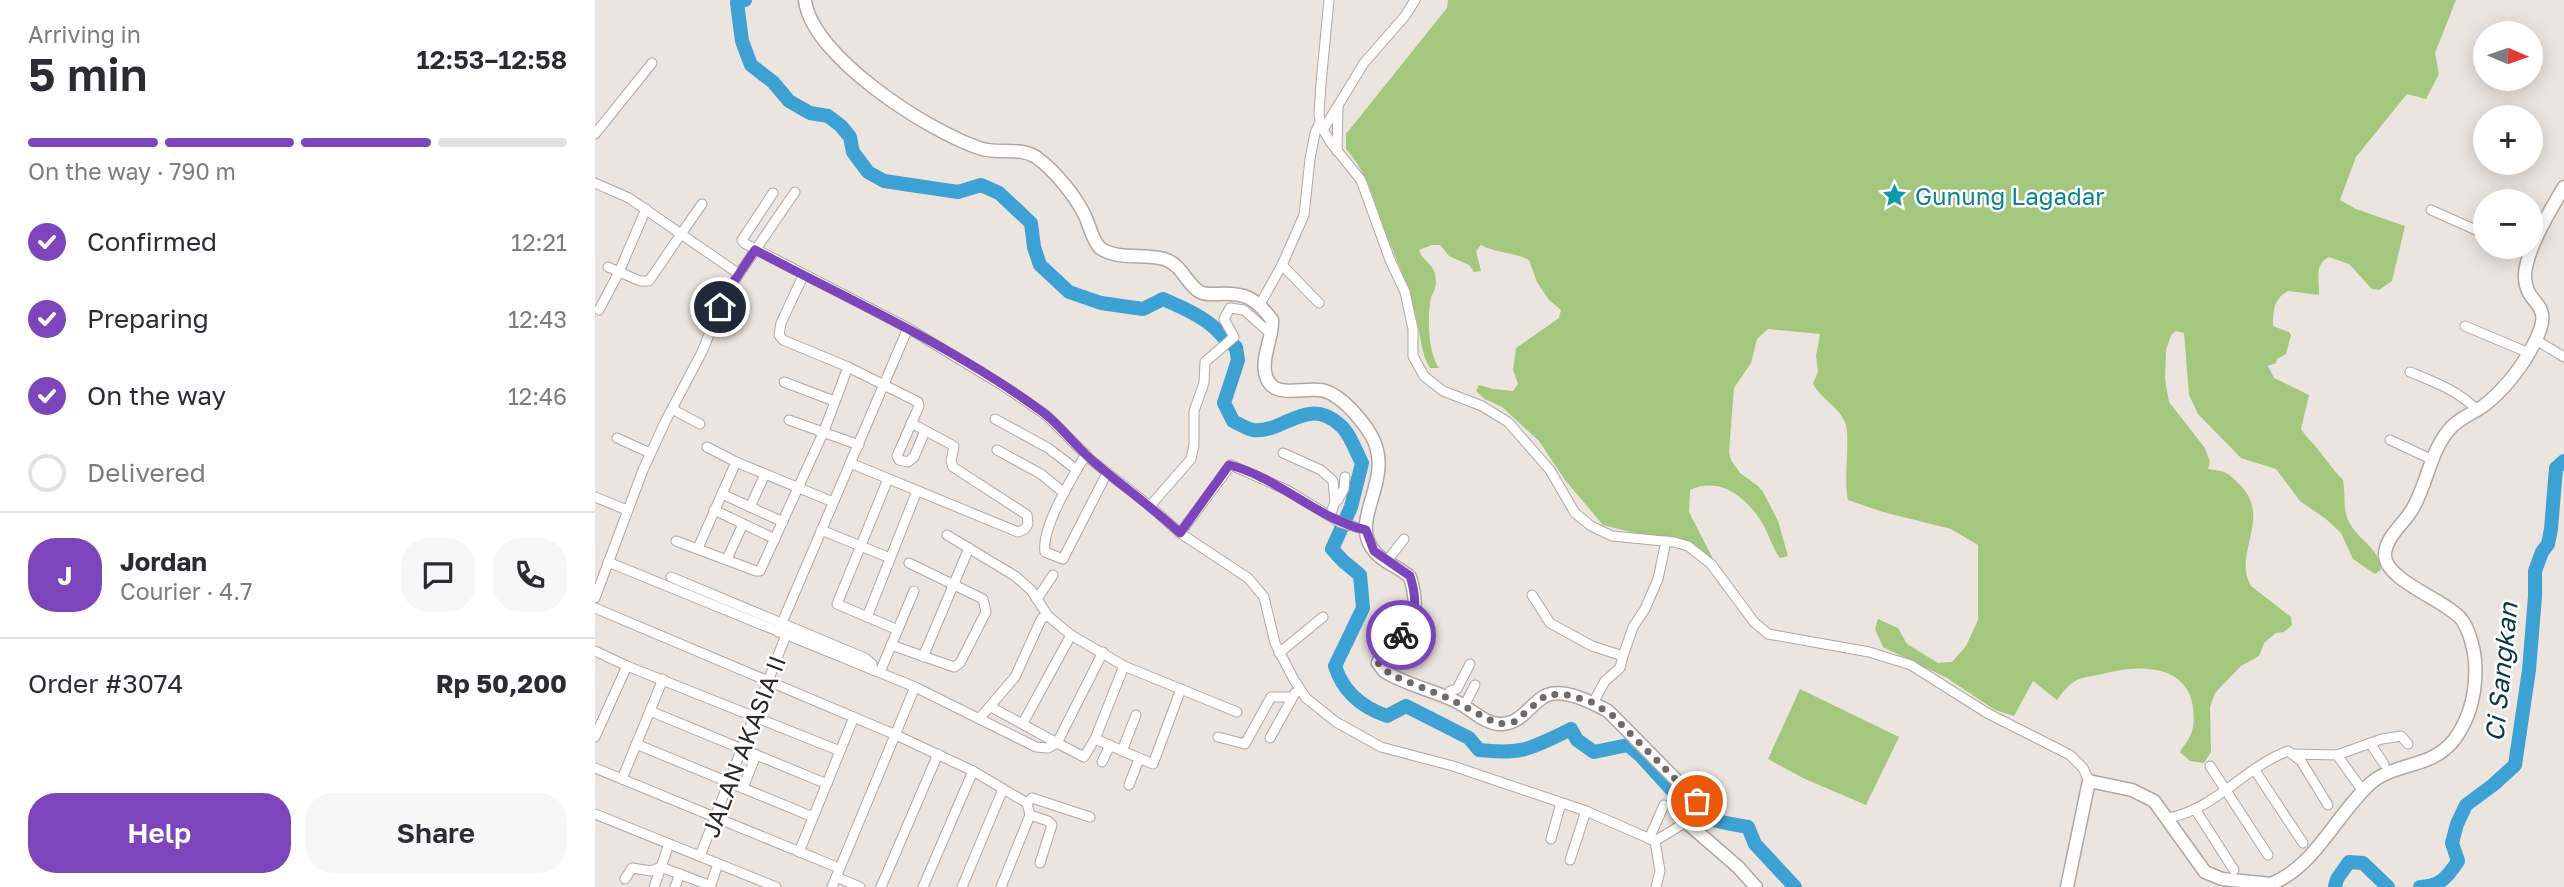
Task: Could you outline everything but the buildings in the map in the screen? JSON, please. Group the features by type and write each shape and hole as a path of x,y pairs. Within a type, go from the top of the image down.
{"street":[{"path":"805,0 806,13 822,37 853,71 888,100 979,148 1019,150 1038,159 1076,201 1100,248 1120,256 1164,259 1174,264 1193,286 1204,294 1240,293 1262,299"},
{"path":"1329,0 1321,83 1321,126 1361,180 1390,260 1405,292 1413,329 1413,356 1424,376 1432,385 1482,406 1508,422 1550,470 1575,513 1591,526 1612,536 1688,546 1711,564 1742,607 1768,634 1869,652 1911,664 1987,713 2070,755 2083,768 2089,781 2067,887"},
{"path":"1262,299 1282,265 1304,215 1315,133 1338,105 1363,63 1405,16 1415,0"},
{"path":"596,130 652,63"},
{"path":"1337,150 1338,105"},
{"path":"595,183 646,208 739,274"},
{"path":"2543,224 2564,187"},
{"path":"595,598 650,453 702,352 720,307 739,274 795,192"},
{"path":"773,193 742,240 803,276 908,328 1005,387 1046,415 1107,473 1180,533 1236,569 1257,587 1268,605 1279,653 1299,688 1324,714 1352,733 1381,747 1453,766 1587,811 1652,840"},
{"path":"608,267 640,281 649,281 702,204"},
{"path":"599,310 619,272 646,208"},
{"path":"2431,210 2473,229"},
{"path":"2089,781 2107,783 2140,793 2154,801 2205,872 2222,879 2270,884 2313,852 2361,793 2379,777 2442,754 2467,718 2474,687 2475,660 2465,625 2461,618 2437,600 2397,576 2389,567 2385,555 2388,543 2414,508 2448,430 2499,392 2536,340 2544,320 2542,310 2525,279 2528,259"},
{"path":"1282,265 1319,303"},
{"path":"803,276 781,323 779,335 783,340 848,367 919,404 897,456 899,460 908,462 914,457 925,432"},
{"path":"1262,299 1272,320 1265,370 1266,378 1272,386 1283,391 1315,389 1329,392 1366,426 1377,446 1379,473 1368,509 1366,530 1374,551 1390,557 1410,576 1415,604 1409,627 1381,654 1378,663 1391,675 1449,694 1466,703 1487,720 1503,724 1520,718 1546,695 1564,694 1595,700 1699,803 1700,806 1690,818 1652,840"},
{"path":"1150,506 1191,459 1194,451 1194,411 1204,383 1205,362 1234,339 1224,319 1230,308 1244,310 1272,335"},
{"path":"2465,326 2529,353"},
{"name":"JALAN AKASIA II","path":"700,856 768,681 782,634 782,622 908,328"},
{"path":"2536,340 2564,357"},
{"path":"676,541 758,572 824,431 848,367"},
{"path":"2410,372 2447,388 2468,400 2477,410"},
{"path":"784,382 834,401"},
{"path":"672,410 700,424"},
{"path":"995,419 1048,448 1077,470"},
{"path":"789,421 859,445"},
{"path":"850,463 1018,532 1025,529 1028,524 1027,515 953,467 951,461 954,446 911,423"},
{"path":"617,438 650,453"},
{"path":"2390,440 2433,460"},
{"path":"707,447 736,462 834,502"},
{"path":"997,450 1041,474 1064,493"},
{"path":"1283,453 1326,473 1333,481 1335,502"},
{"path":"1086,454 1064,493 1044,542 1044,550 1061,561 1107,473"},
{"path":"698,548 736,462"},
{"path":"1180,533 1229,465 1287,490 1345,525 1366,530"},
{"path":"750,507 765,474"},
{"path":"1330,516 1344,489 1345,477"},
{"path":"888,479 837,605 898,630"},
{"path":"867,617 917,491"},
{"path":"722,494 783,523"},
{"path":"595,497 627,510"},
{"path":"714,510 775,539"},
{"path":"727,559 743,524"},
{"path":"821,530 890,558"},
{"path":"947,535 1015,576 1037,599 1048,616 1071,635 1124,666 1237,712"},
{"path":"1390,557 1403,539"},
{"path":"1595,700 1605,681 1620,668 1633,627 1645,609 1658,579 1666,541"},
{"path":"923,657 969,548"},
{"path":"608,562 915,687 1036,747 1048,748 1057,743 1103,652"},
{"path":"891,645 954,667 960,663 987,607 983,599 909,563"},
{"path":"1037,599 1053,575"},
{"path":"671,577 866,658 876,671"},
{"path":"876,671 891,645 914,591"},
{"path":"1532,595 1550,623 1592,646 1623,656"},
{"path":"595,608 896,734 973,771 1027,803 1030,815 1002,887"},
{"path":"979,719 1015,677 1042,618 1048,616"},
{"path":"1279,653 1323,617"},
{"path":"1023,723 1071,635"},
{"path":"595,651 840,751"},
{"path":"1449,694 1457,689 1471,664"},
{"path":"595,737 627,666"},
{"path":"992,707 1084,757 1095,739 1124,666"},
{"path":"622,779 663,679"},
{"path":"1466,703 1475,685"},
{"path":"832,887 915,687"},
{"path":"1270,738 1299,688"},
{"path":"1095,739 1151,764 1181,689"},
{"path":"1218,737 1245,744 1271,697 1292,697"},
{"path":"650,711 827,784"},
{"path":"1122,751 1136,715"},
{"path":"799,852 854,717"},
{"path":"2168,818 2195,809 2254,769 2285,752 2337,755 2397,735 2404,737 2408,744"},
{"path":"2369,743 2384,764"},
{"path":"636,744 813,817"},
{"path":"1102,762 1110,745"},
{"path":"881,887 938,754"},
{"path":"2293,754 2301,761 2328,805"},
{"path":"743,788 756,755"},
{"path":"2337,755 2360,787"},
{"path":"1129,785 1139,758"},
{"path":"2210,766 2268,855"},
{"path":"595,768 799,852 860,887"},
{"path":"2254,769 2303,843"},
{"path":"923,887 973,771"},
{"path":"962,887 1003,789"},
{"path":"1027,803 1032,798 1090,817"},
{"path":"1551,839 1561,803"},
{"path":"1656,887 1660,871 1652,840 1664,805"},
{"path":"2195,809 2234,870"},
{"path":"1570,860 1587,811"},
{"path":"595,814 776,887"},
{"path":"1030,815 1052,825 1052,832 1040,863"},
{"path":"1690,818 1756,887"},
{"path":"654,887 669,844"},
{"path":"625,879 632,868 652,871 661,867 710,886 718,864"},
{"path":"675,887 680,874"}],"green space":[{"path":"1448,0 2456,0 2435,53 2439,74 2426,99 2407,94 2356,157 2340,200 2356,209 2405,226 2392,281 2379,290 2372,289 2349,264 2329,257 2319,269 2319,295 2288,291 2277,301 2273,315 2273,326 2291,335 2286,354 2268,366 2274,378 2309,395 2301,429 2343,480 2345,508 2350,524 2377,556 2381,570 2375,574 2353,559 2341,533 2300,501 2276,469 2241,458 2198,414 2189,395 2184,333 2176,331 2171,335 2166,350 2165,379 2169,402 2205,448 2210,462 2208,469 2230,475 2250,498 2253,524 2246,574 2251,586 2291,617 2292,625 2264,643 2259,656 2241,666 2215,693 2210,707 2211,752 2204,763 2190,761 2180,752 2189,738 2194,722 2192,702 2180,681 2160,671 2135,669 2086,677 2075,681 2057,700 2033,681 2014,716 1995,710 1947,678 1883,647 1875,629 1878,619 1898,628 1907,644 1938,663 1952,662 1966,646 1978,620 1978,545 1951,529 1848,500 1847,428 1838,412 1813,384 1818,371 1816,356 1820,334 1768,329 1757,339 1751,363 1734,388 1729,452 1731,460 1740,473 1763,492 1778,521 1788,556 1780,558 1752,509 1737,495 1720,487 1701,486 1690,490 1689,512 1713,559 1686,541 1643,535 1603,525 1565,480 1539,441 1502,407 1476,391 1479,385 1513,391 1518,384 1513,370 1516,348 1559,318 1561,310 1549,300 1537,282 1529,260 1481,245 1476,251 1481,271 1474,272 1469,265 1449,256 1440,245 1419,250 1432,267 1436,282 1431,298 1429,324 1433,353 1439,368 1430,368 1422,349 1410,295 1370,188 1361,169 1346,149 1346,134 1447,8"},
{"path":"1800,689 1899,737 1866,805 1805,779 1768,759"}],"waterway":[{"name":"Ci Sangkan","path":"745,0 737,3 742,41 751,65 773,82 789,101 810,113 828,116 841,126 850,137 853,152 868,172 884,181 958,192 981,185 999,193 1031,223 1040,265 1069,292 1101,303 1143,309 1163,299 1205,320 1236,347 1238,360 1224,403 1233,421 1251,429 1264,430 1306,414 1317,414 1328,417 1344,428 1362,463 1351,507 1332,549 1360,575 1363,608 1335,666 1343,684 1361,703 1387,716 1406,706 1469,738 1479,750 1517,751 1571,729 1577,740 1594,752 1628,745 1691,811 1710,819 1748,827 1755,844 1795,887"},
{"name":"Ci Sangkan","path":"2420,887 2438,883 2450,872 2458,861 2452,843 2466,805 2515,765 2529,670 2535,571 2548,544 2556,468 2564,461"},
{"name":"Ci Sangkan","path":"2335,887 2337,879 2349,862 2363,863 2388,887"}],"way so far":[{"path":"1401,635 1381,654 1378,663 1391,675 1424,687 1498,724 1514,722 1546,695 1564,694 1590,701 1608,711 1697,801"}],"place":[{"name":"Gunung Lagadar","path":"1895,195"}],"route":[{"path":"720,307 755,250 908,328 1005,387 1046,415 1091,460 1180,533 1229,465 1287,490 1341,523 1366,530 1374,551 1410,576 1415,604 1414,616 1401,635"}]}
